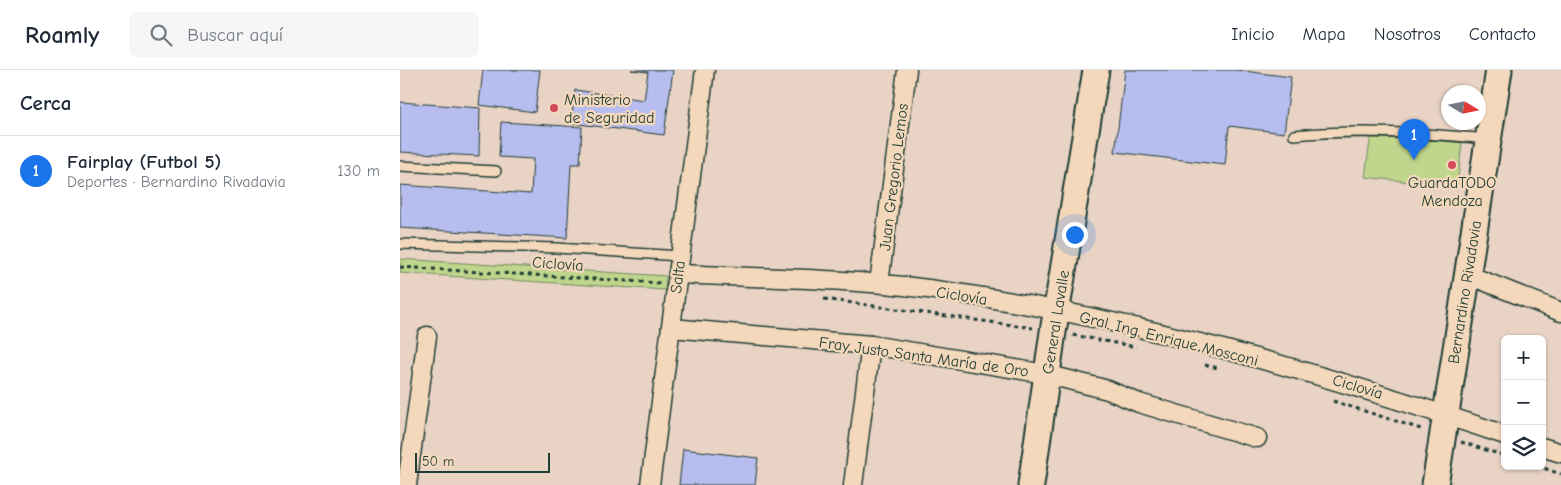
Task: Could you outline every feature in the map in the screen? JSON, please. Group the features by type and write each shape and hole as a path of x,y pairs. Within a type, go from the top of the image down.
{"main road":[{"name":"General Lavalle","path":"1031,485 1046,374 1096,70"},
{"name":"Bernardino Rivadavia","path":"1435,485 1466,274 1499,70"}],"street":[{"name":"Salta","path":"650,485 705,70"},
{"name":"Juan Gregorio Lemos","path":"879,283 907,70"},
{"path":"1466,274 1561,312"},
{"name":"Gral. Ing. Enrique Mosconi","path":"677,278 879,283 1055,321 1200,343 1443,425 1501,434"},
{"name":"Fray Justo Santa María de Oro","path":"671,328 871,345 1046,374 1108,390 1139,403 1257,438"},
{"path":"407,485 427,336"},
{"path":"853,485 871,345"},
{"path":"1546,448 1561,453"}],"lane":[{"path":"1294,135 1331,131 1488,139"},
{"path":"400,166 496,171"},
{"path":"400,244 557,248 680,256"}],"path":[{"name":"Ciclovía","path":"400,267 677,278"},
{"path":"820,299 1055,321 1140,348"},
{"path":"1197,362 1225,370"},
{"path":"1324,398 1443,425 1501,454"},
{"path":"1546,469 1561,474"}],"green space":[{"path":"1371,134 1462,143 1457,187 1365,177"},
{"path":"400,259 666,276 665,290 400,273"}],"building":[{"path":"483,70 540,70 535,112 479,105"},
{"path":"631,70 673,70 664,135 571,123 575,90 644,100 648,72"},
{"path":"1125,70 1236,70 1291,77 1284,133 1229,126 1225,165 1115,152"},
{"path":"400,102 480,108 479,156 400,152"},
{"path":"501,122 582,127 580,164 571,164 567,238 400,228 400,185 531,194 533,159 499,157"},
{"path":"683,449 758,458 755,485 679,485"}],"place":[{"name":"Ministerio de Seguridad","path":"554,108"},
{"name":"Fairplay (Futbol 5)","path":"1414,160"},
{"name":"GuardaTODO Mendoza","path":"1452,165"}]}
